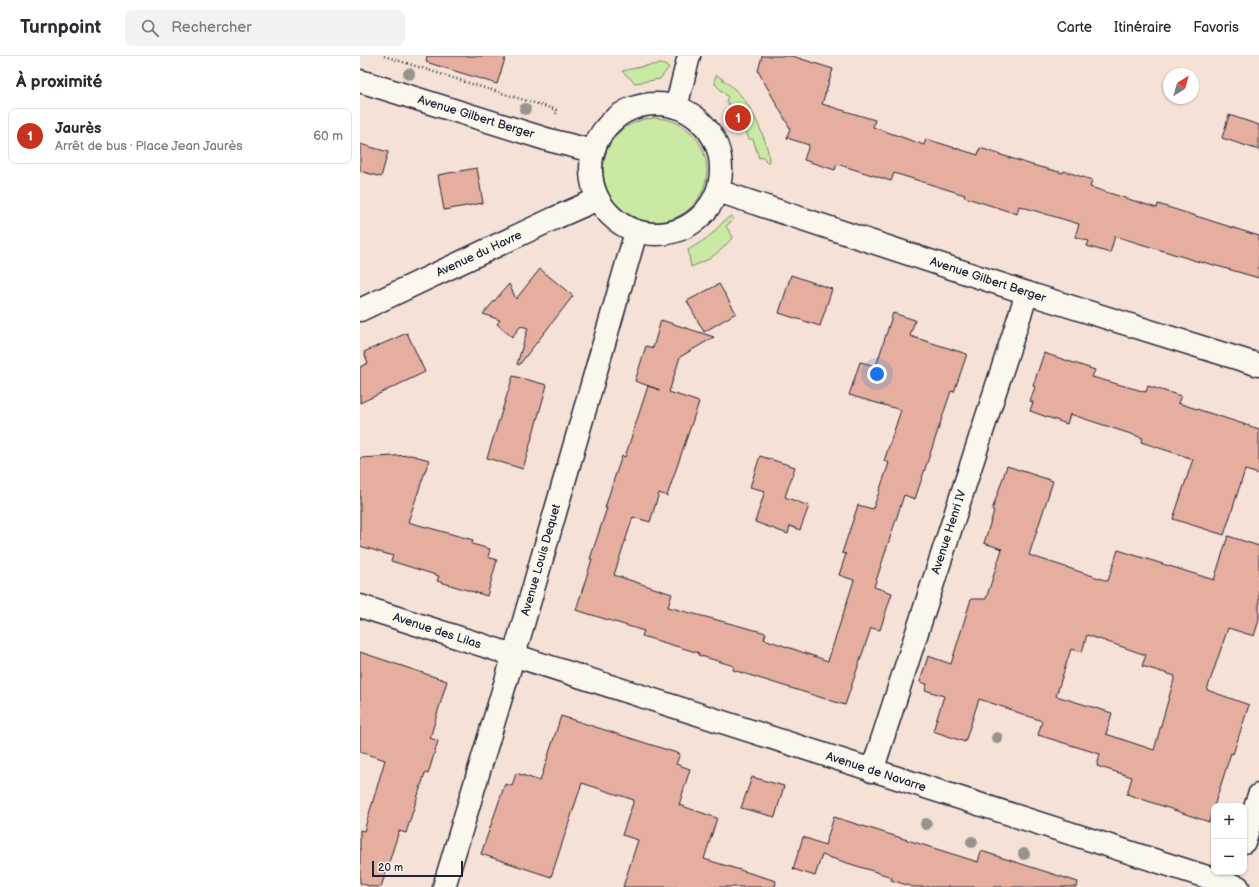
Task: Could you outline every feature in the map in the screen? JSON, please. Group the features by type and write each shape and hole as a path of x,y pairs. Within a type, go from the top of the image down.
{"street":[{"path":"676,106 689,56"},
{"name":"Avenue Gilbert Berger","path":"360,81 548,140 593,151"},
{"path":"659,104 676,106 696,117 710,132 719,150 722,171 718,191 709,208 694,223 676,232 656,235 636,232 621,225 608,213 598,199 590,170 593,151 598,138 609,123 624,112 641,105 659,104"},
{"name":"Avenue Gilbert Berger","path":"718,191 1027,293 1259,364"},
{"name":"Avenue du Havre","path":"360,310 598,199"},
{"name":"Avenue Louis Dequet","path":"444,887 514,655 636,232"},
{"name":"Avenue Henri IV","path":"872,771 1027,293"},
{"name":"Avenue des Lilas","path":"360,606 514,655"},
{"name":"Avenue de Navarre","path":"514,655 872,771 1234,881"},
{"path":"1245,839 1259,795"}],"green space":[{"path":"661,64 669,67 660,79 635,83 622,71 644,66"},
{"path":"717,75 731,86 747,103 765,140 769,158 768,164 763,157 759,158 753,139 749,139 740,118 726,101 728,97 715,84 715,78"},
{"path":"655,118 675,122 692,133 703,150 707,170 703,190 692,207 675,218 655,222 635,218 618,207 607,190 603,170 607,150 618,133 635,122"},
{"path":"732,216 734,219 726,226 733,237 721,250 709,259 691,267 688,250 710,236 724,221"}],"building":[{"path":"427,56 506,56 497,84 426,62"},
{"path":"762,56 792,56 833,69 822,104 875,120 873,127 924,145 926,139 978,155 980,148 1032,165 1063,173 1064,171 1092,180 1090,187 1157,208 1158,204 1259,236 1259,278 1203,263 1115,236 1110,253 1087,246 1089,241 1075,237 1079,224 1019,206 1017,214 964,197 965,195 894,173 891,181 837,164 835,170 804,160 809,145 787,138 790,128 758,71"},
{"path":"1229,115 1259,125 1259,150 1222,138"},
{"path":"360,144 388,152 381,177 360,171"},
{"path":"477,168 483,203 444,210 438,175"},
{"path":"540,269 573,296 519,365 517,364 528,328 521,326 512,337 497,324 500,320 483,314 509,284 516,299"},
{"path":"791,275 832,289 820,326 779,313"},
{"path":"719,284 736,313 704,332 687,301"},
{"path":"893,313 915,320 910,336 967,354 954,392 951,391 915,499 904,495 874,587 892,593 880,630 871,628 845,705 733,670 734,666 698,655 699,653 642,636 644,631 576,610 592,559 590,559 607,508 605,508 614,479 622,456 625,457 648,386 660,390 635,381 646,346 653,348 661,320 714,337 680,357 669,392 699,402 667,496 659,493 650,522 633,517 614,575 672,594 668,607 766,633 764,639 828,661 854,580 839,575 846,554 842,553 858,505 873,509 889,463 884,461 901,410 849,395 860,362 876,366"},
{"path":"407,333 425,372 360,403 360,367 368,363 364,352"},
{"path":"1044,353 1095,370 1092,377 1146,392 1148,386 1181,396 1178,403 1259,429 1259,474 1245,470 1224,535 1173,519 1193,459 1141,442 1143,438 1070,414 1067,424 1030,411 1033,402 1030,401 1035,387 1033,386"},
{"path":"513,376 547,385 523,469 487,458"},
{"path":"411,455 429,460 408,522 473,540 472,544 490,549 488,557 497,560 487,596 437,581 439,576 391,561 393,556 360,546 360,458"},
{"path":"760,456 795,467 785,497 809,506 800,530 790,526 788,534 755,522 765,491 750,487"},
{"path":"1007,466 1053,481 1029,555 1108,581 1118,550 1214,580 1228,536 1259,546 1259,620 1254,636 1228,628 1207,690 1249,705 1233,754 1231,753 1215,803 1211,803 1211,816 1209,822 1127,794 1132,777 1097,766 1100,754 1038,735 1042,721 979,699 965,742 933,731 944,696 925,690 927,684 920,682 928,656 951,664 971,599 986,599 1002,549 984,543 994,511 992,510","holes":["1087,635 1146,655 1142,666 1175,676 1154,750 1106,734 1112,713 1056,696 1071,649 1082,652"]},
{"path":"360,652 447,681 430,738 438,741 428,774 425,773 406,833 399,831 381,887 372,887 360,883 360,830 364,831 385,760 360,752"},
{"path":"561,716 680,754 676,764 690,769 679,805 717,818 704,859 776,881 775,887 623,887 638,840 622,835 634,800 582,783 551,877 481,854 505,784 512,786 516,773 540,781"},
{"path":"752,777 784,786 775,817 741,808"},
{"path":"834,817 978,862 981,851 1078,882 1077,887 913,887 891,880 892,877 822,855 815,876 793,869 803,837 825,845"}],"place":[{"name":"Jaurès","path":"738,118"}]}
